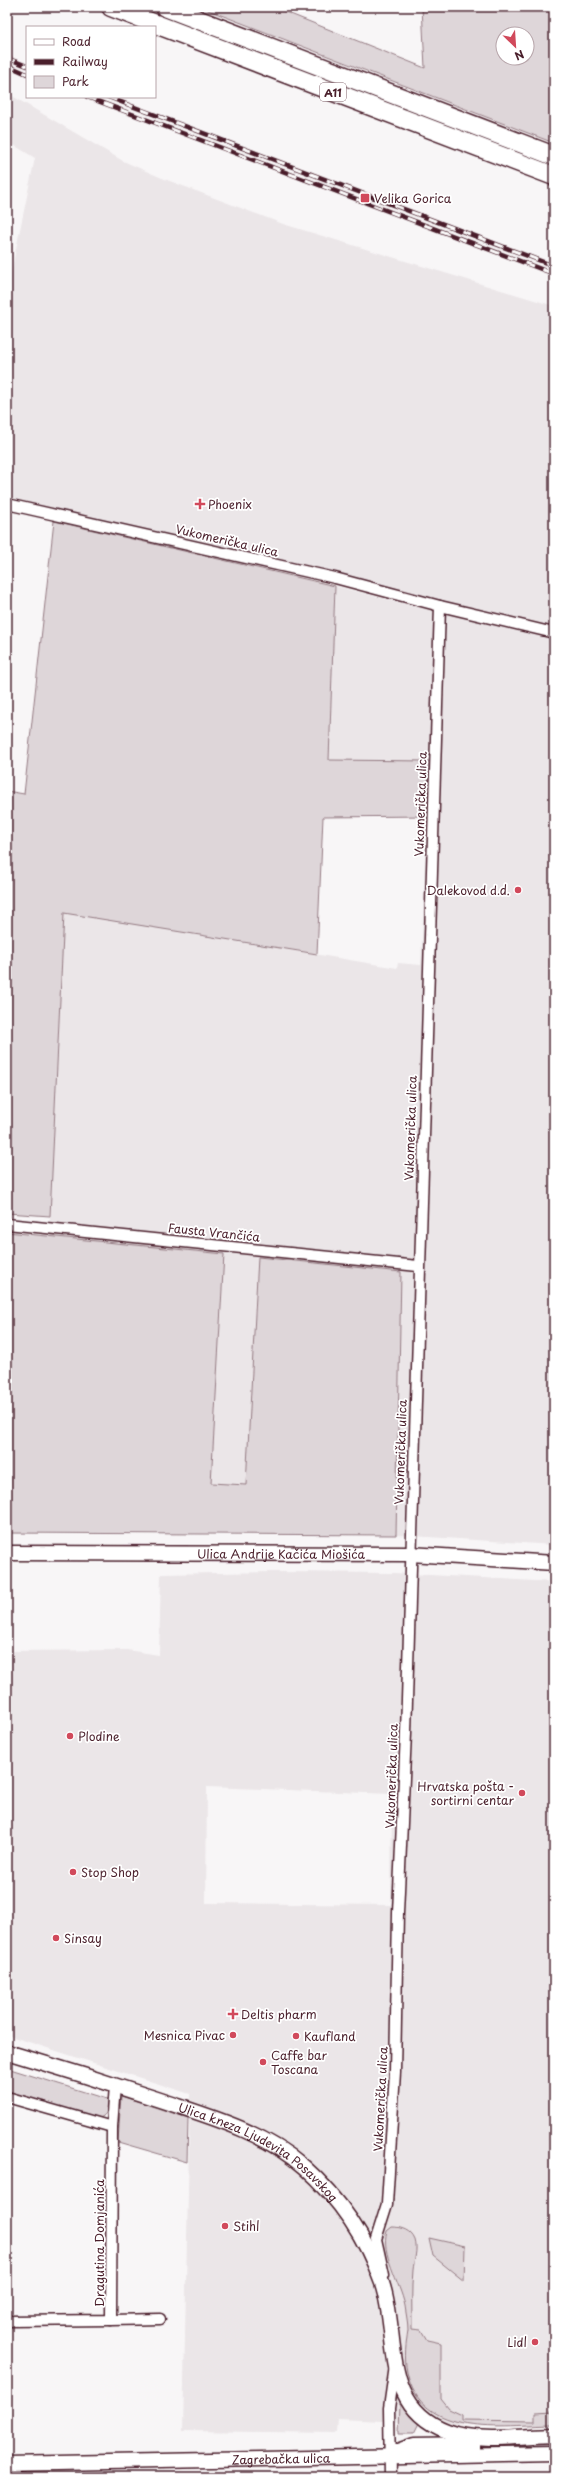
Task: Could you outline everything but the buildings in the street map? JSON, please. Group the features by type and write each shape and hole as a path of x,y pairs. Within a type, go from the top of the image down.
{"highway":[{"name":"A11","path":"111,7 554,176"},
{"name":"A11","path":"165,7 554,156"}],"main road":[{"name":"Ulica Andrije Kačića Miošića","path":"7,1553 410,1554 554,1563"},
{"name":"Ulica kneza Ljudevita Posavskog","path":"7,2052 114,2085 246,2130 281,2150 302,2165 336,2200 360,2233 378,2272 385,2296 395,2366"},
{"path":"395,2366 407,2399 421,2415 436,2426 463,2435 554,2435"},
{"path":"390,2456 401,2449 414,2445 482,2443 530,2436"},
{"name":"Zagrebačka ulica","path":"7,2464 554,2453"}],"street":[{"name":"Vukomerička ulica","path":"7,504 335,578 440,606 554,633"},
{"name":"Vukomerička ulica","path":"385,2296 384,2276 376,2239 385,2216 388,2194 396,2064 418,1266 440,606"},
{"name":"Fausta Vrančića","path":"7,1224 418,1266"},
{"name":"Dragutina Domjanića","path":"7,2321 111,2320 112,2127 114,2085"},
{"path":"7,2097 112,2127"},
{"path":"111,2320 160,2319"},
{"path":"390,2477 389,2408 395,2366"}],"shaded area":[{"path":"7,93 123,161 162,178 283,224 554,306 554,1545 396,1535 401,1272 258,1257 246,1485 211,1483 224,1254 49,1237 64,912 397,968 398,963 421,965 429,761 329,761 335,586 434,611 437,599 328,570 7,499 7,292 35,158 7,141"},
{"path":"272,1572 394,1573 554,1582 554,2422 470,2425 338,2419 337,2433 183,2431 190,2094 7,2035 7,1651 127,1650 159,1655 161,1574","holes":["207,1787 392,1794 391,1905 206,1903"]}],"green space":[{"path":"200,7 273,7 425,68 422,7 554,7 554,143"},
{"path":"54,521 335,586 329,760 429,761 427,816 323,817 317,954 64,913 50,1216 7,1213 7,791 24,794"},
{"path":"7,1232 224,1254 211,1483 246,1485 258,1257 401,1272 396,1535 7,1533"},
{"path":"7,2068 107,2099 107,2111 102,2117 99,2118 7,2092"},
{"path":"121,2096 188,2118 187,2162 118,2142"},
{"path":"392,2227 408,2231 415,2240 416,2251 412,2285 412,2329 421,2330 427,2340 441,2343 441,2399 449,2409 462,2415 462,2420 535,2421 535,2413 554,2412 554,2424 489,2426 467,2424 446,2418 429,2409 415,2394 406,2366 408,2330 405,2306 386,2249 387,2231"},
{"path":"429,2238 465,2246 464,2281 433,2256"},
{"path":"400,2402 406,2411 419,2423 414,2433 399,2433"},
{"path":"554,2441 554,2448 418,2450 420,2447"}],"railway":[{"path":"7,58 26,66"},
{"path":"7,65 26,74"},
{"path":"90,98 554,274"},
{"path":"111,98 554,266"}],"place":[{"name":"Velika Gorica","path":"365,198"},
{"name":"Phoenix","path":"200,504"},
{"name":"Dalekovod d.d.","path":"518,890"},
{"name":"Plodine","path":"70,1736"},
{"name":"Hrvatska pošta - sortirni centar","path":"522,1793"},
{"name":"Stop Shop","path":"73,1872"},
{"name":"Sinsay","path":"56,1938"},
{"name":"Deltis pharm","path":"233,2014"},
{"name":"Mesnica Pivac","path":"233,2035"},
{"name":"Kaufland","path":"296,2036"},
{"name":"Caffe bar Toscana","path":"263,2062"},
{"name":"Stihl","path":"225,2226"},
{"name":"Lidl","path":"535,2342"}]}
